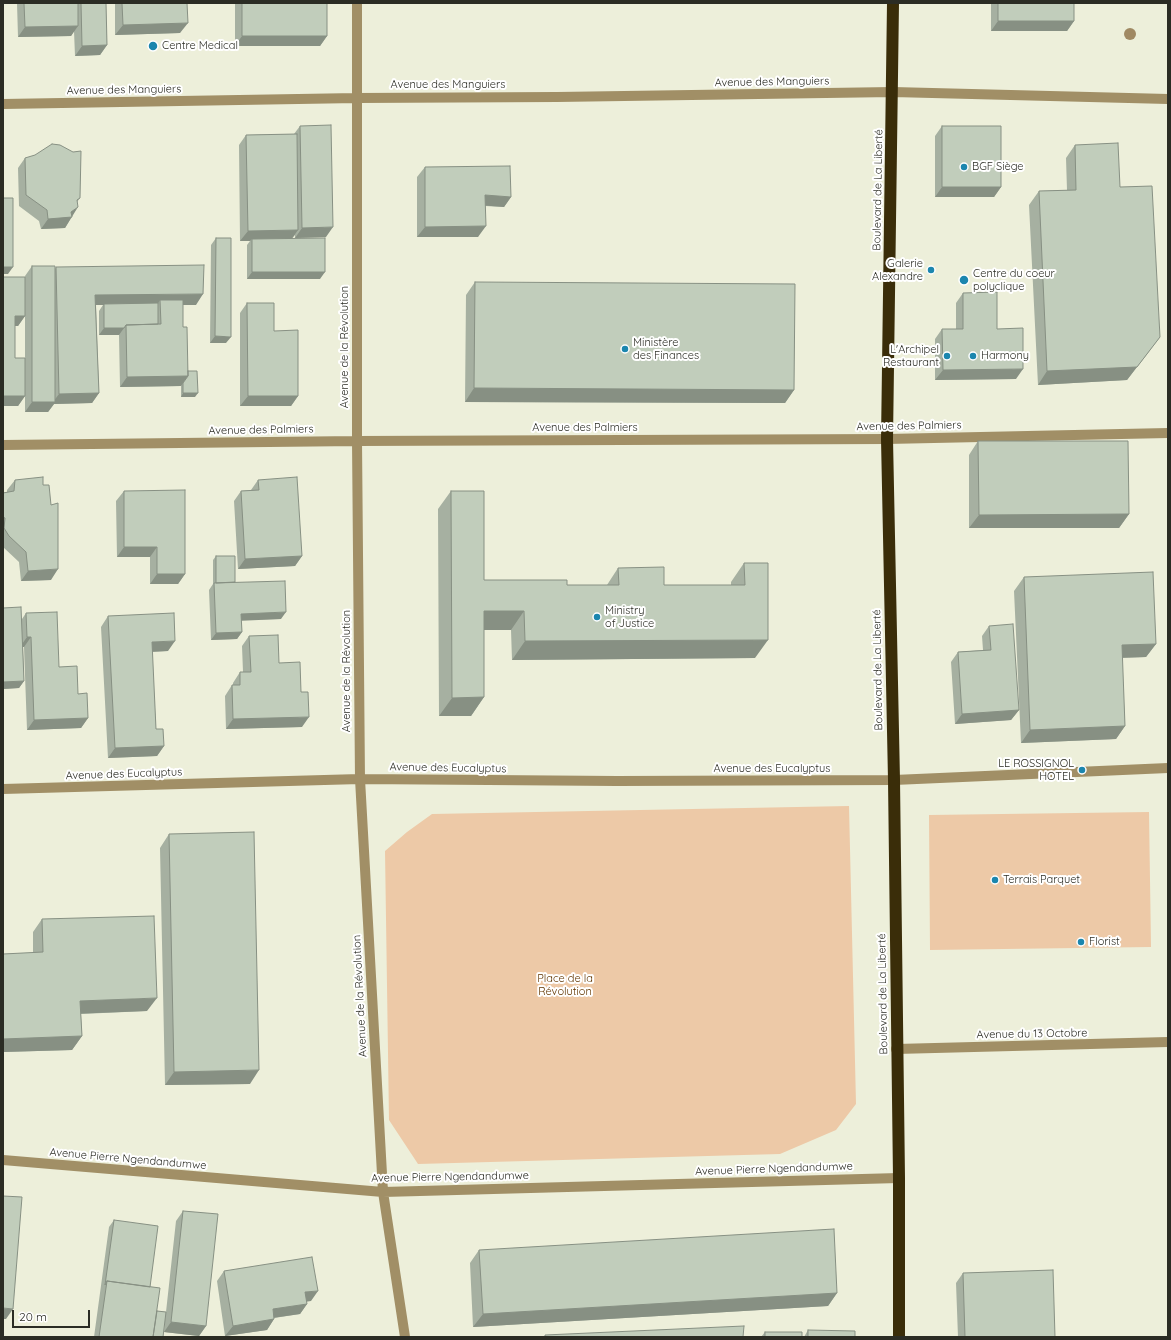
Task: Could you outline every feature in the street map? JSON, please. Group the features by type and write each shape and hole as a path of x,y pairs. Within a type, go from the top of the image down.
{"highway":[{"name":"Boulevard de La Liberté","path":"893,3 893,92 887,439 894,780 896,1049 899,1178 899,1337"}],"street":[{"name":"Avenue de la Révolution","path":"358,3 357,441 360,779 383,1192 405,1337"},
{"name":"Avenue des Manguiers","path":"3,104 357,98 893,92 1168,99"},
{"name":"Avenue des Palmiers","path":"3,445 357,441 887,439 1168,433"},
{"name":"Avenue des Eucalyptus","path":"3,789 360,779 618,781 894,780 1168,768"},
{"name":"Avenue du 13 Octobre","path":"896,1049 1168,1042"},
{"name":"Avenue Pierre Ngendandumwe","path":"3,1160 383,1192 899,1178"}],"green space":[{"name":"Place de la Révolution","path":"849,806 856,1104 836,1130 780,1154 418,1164 389,1120 385,851 407,832 432,814"},
{"path":"1149,812 1151,947 930,950 929,815"}],"building":[{"path":"24,3 78,3 78,26 25,27"},
{"path":"81,3 106,3 107,45 82,46"},
{"path":"122,3 187,3 188,23 123,25"},
{"path":"242,3 327,3 327,36 242,36"},
{"path":"998,3 1074,3 1074,21 998,21"},
{"path":"331,125 333,227 302,228 300,126"},
{"name":"BGF Siège","path":"942,126 1001,126 1001,187 942,187"},
{"path":"297,134 298,230 248,231 246,135"},
{"path":"1118,143 1120,187 1152,186 1160,337 1137,367 1047,371 1039,191 1076,190 1075,145"},
{"path":"52,144 60,145 73,152 81,151 80,198 77,200 78,207 71,212 72,217 48,219 47,210 26,195 25,158 35,155"},
{"path":"510,166 511,197 485,195 486,226 425,227 425,167"},
{"path":"3,198 13,198 13,267 3,267"},
{"path":"216,238 231,238 231,337 215,336"},
{"path":"325,238 325,272 252,272 252,239"},
{"path":"204,265 203,294 95,295 99,393 59,394 56,267"},
{"path":"32,266 55,266 55,402 32,402"},
{"path":"3,277 25,277 25,316 15,316 15,358 25,358 25,396 3,396"},
{"name":"Ministère des Finances","path":"475,282 795,284 794,390 474,388"},
{"path":"997,292 997,329 1023,328 1023,369 943,370 942,329 963,329 963,293"},
{"path":"160,300 183,300 183,327 187,327 188,376 127,377 126,325 161,324"},
{"path":"158,303 158,324 126,325 124,328 104,328 104,304"},
{"path":"247,303 274,303 274,331 298,330 298,396 248,396"},
{"path":"188,371 197,371 198,393 183,393 183,383 188,376"},
{"path":"978,441 1128,441 1129,514 979,515"},
{"path":"43,477 43,485 49,485 51,505 58,503 58,569 28,571 26,552 9,536 4,528 5,518 3,517 3,493 14,491 15,480"},
{"path":"297,477 302,556 245,559 241,491 259,490 258,480"},
{"path":"185,490 185,574 157,574 157,547 124,547 124,491"},
{"name":"Ministry of Justice","path":"451,491 484,491 484,580 567,580 567,585 619,585 618,568 664,567 664,585 745,585 744,563 768,563 768,640 525,641 524,611 484,611 484,697 452,698"},
{"path":"216,556 235,556 235,582 216,583"},
{"path":"1153,572 1156,644 1122,645 1125,726 1030,730 1024,577"},
{"path":"285,581 286,612 241,614 242,632 216,633 214,583"},
{"path":"21,607 24,681 3,682 3,608"},
{"path":"57,612 59,667 77,666 78,694 87,693 88,718 34,720 31,637 27,637 26,613"},
{"path":"174,613 175,641 152,642 156,729 163,729 164,746 115,748 108,616"},
{"path":"1013,624 1019,710 962,714 958,652 991,650 989,626"},
{"path":"278,635 279,663 300,662 301,692 308,692 309,717 233,719 232,685 240,685 240,672 251,672 249,636"},
{"path":"254,832 259,1070 174,1072 169,834"},
{"path":"154,916 157,998 80,1001 82,1036 3,1039 3,954 43,952 42,919"},
{"path":"3,1196 22,1197 13,1309 3,1308"},
{"path":"183,1211 218,1214 206,1326 171,1322"},
{"path":"114,1220 158,1226 150,1287 107,1281 105,1285"},
{"path":"834,1229 837,1293 483,1314 479,1250"},
{"path":"312,1257 318,1291 305,1292 307,1304 273,1309 274,1319 233,1326 224,1271"},
{"path":"1053,1270 1055,1337 965,1337 963,1273"},
{"path":"107,1281 160,1288 153,1337 99,1337"},
{"path":"157,1311 166,1312 163,1337 153,1337"},
{"path":"744,1326 743,1337 545,1337 545,1335"},
{"path":"808,1330 855,1331 855,1337 808,1337"},
{"path":"765,1332 802,1332 802,1337 765,1337"}],"place":[{"name":"Centre Medical","path":"153,46"},
{"name":"BGF Siège","path":"964,167"},
{"name":"Galerie Alexandre","path":"931,270"},
{"name":"Centre du coeur polyclique","path":"964,280"},
{"name":"Ministère des Finances","path":"625,349"},
{"name":"L'Archipel Restaurant","path":"947,356"},
{"name":"Harmony","path":"973,356"},
{"name":"Ministry of Justice","path":"597,617"},
{"name":"LE ROSSIGNOL HOTEL","path":"1082,770"},
{"name":"Terrais Parquet","path":"995,880"},
{"name":"Florist","path":"1081,942"}]}
